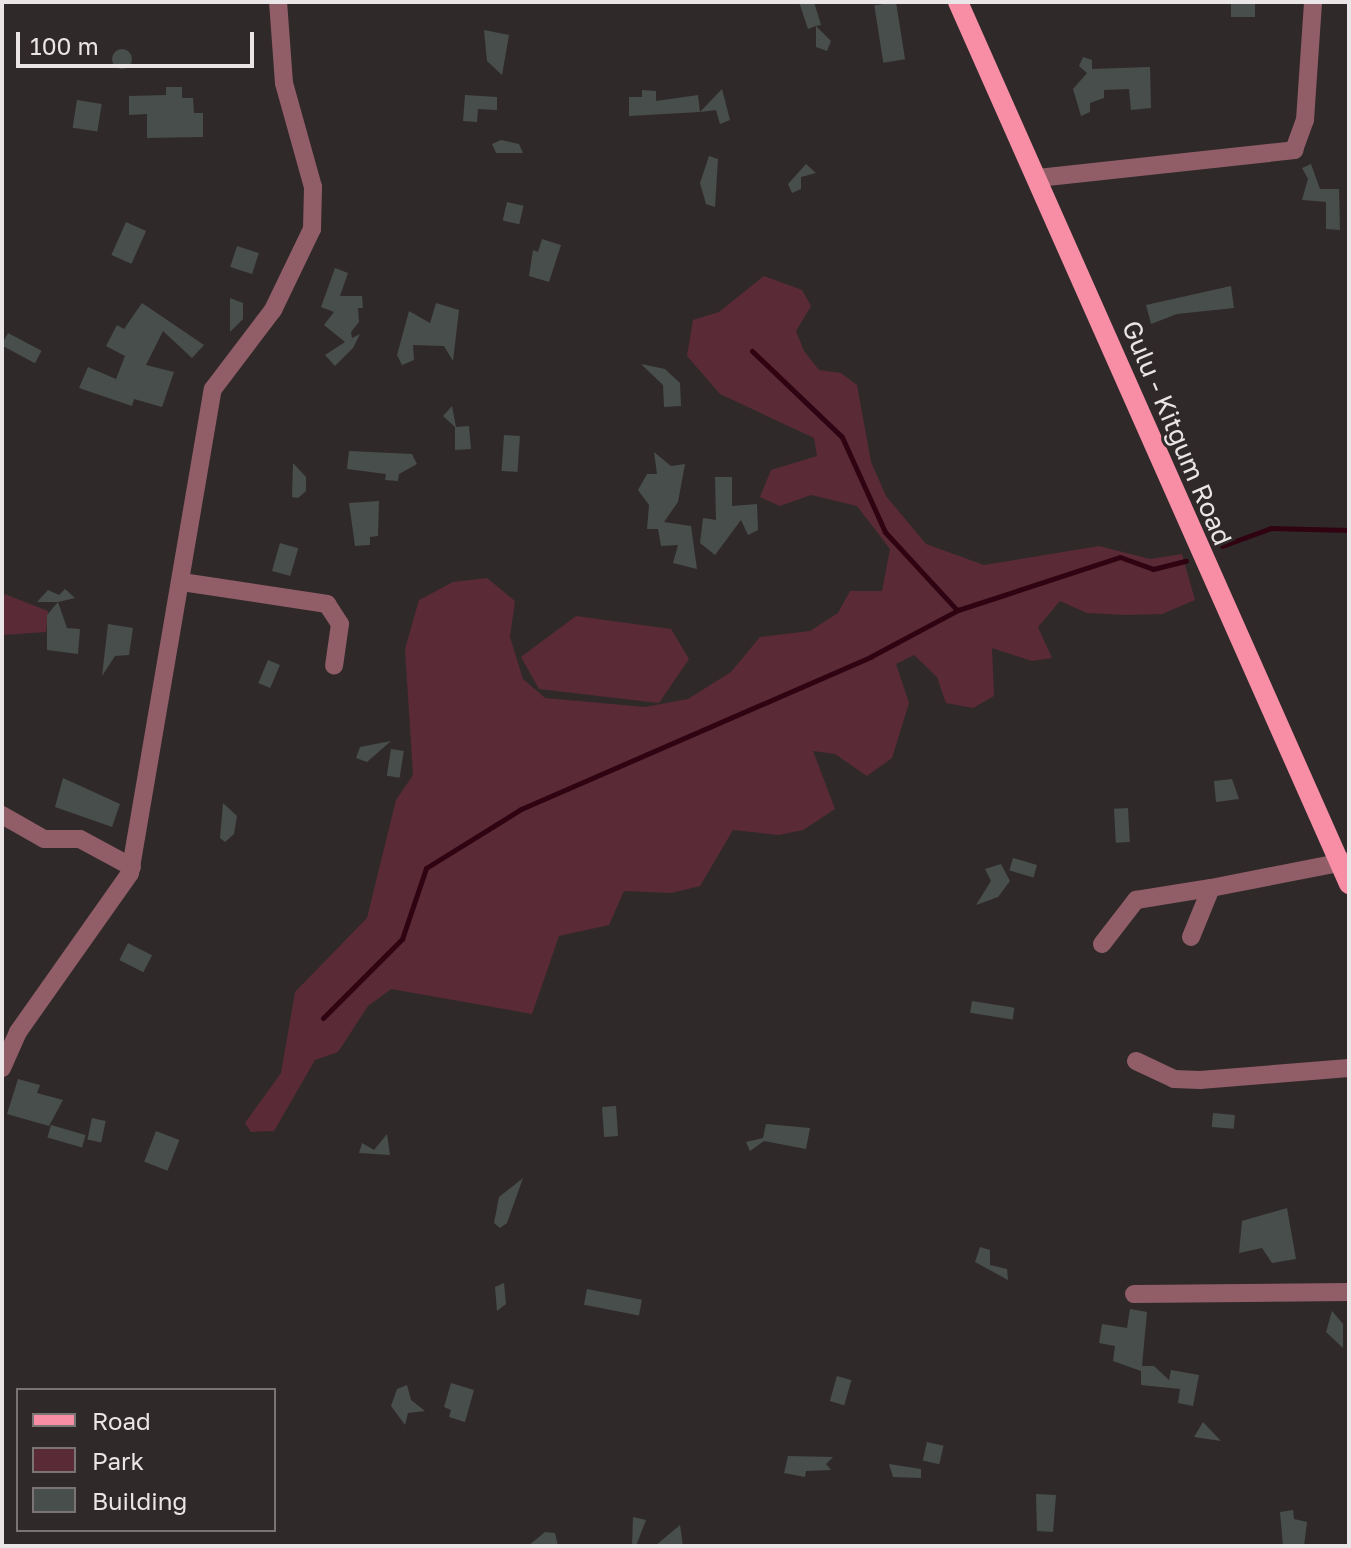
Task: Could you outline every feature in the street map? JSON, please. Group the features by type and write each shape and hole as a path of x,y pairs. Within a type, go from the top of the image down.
{"main road":[{"name":"Gulu - Kitgum Road","path":"958,2 1344,862 1349,884"}],"street":[{"path":"2,1068 18,1032 60,980 81,937 132,867 213,389 273,310 312,229 313,187 284,83 278,2"},
{"path":"1038,178 1294,150 1305,120 1313,2"},
{"path":"182,582 327,604 340,624 334,666"},
{"path":"2,815 44,839 80,839 132,867"},
{"path":"1102,944 1136,900 1344,862"},
{"path":"1191,937 1211,888"},
{"path":"1136,1061 1174,1079 1200,1080 1349,1068"},
{"path":"1134,1294 1349,1292"}],"green space":[{"path":"764,276 802,290 811,306 796,331 804,351 819,370 841,373 857,385 871,462 886,496 926,544 984,565 1099,546 1150,559 1182,554 1195,600 1162,614 1127,615 1087,613 1060,601 1038,627 1052,658 1032,661 992,648 994,696 973,708 946,703 937,677 914,655 896,664 909,703 892,758 867,776 835,754 813,751 835,809 803,830 779,835 733,830 700,886 671,893 624,891 609,925 559,936 532,1014 391,989 368,1006 338,1052 315,1060 274,1131 251,1132 245,1123 281,1073 295,992 367,918 396,800 413,775 405,649 419,600 453,582 487,578 515,601 510,637 523,679 545,698 645,707 688,699 731,672 760,637 810,631 838,613 850,591 882,591 890,549 857,506 811,495 780,506 760,497 771,470 817,456 814,438 720,394 687,356 693,320 719,312"},
{"path":"2,593 48,611 46,632 2,635"},
{"path":"576,616 671,629 689,659 659,703 539,689 521,657"}],"building":[{"path":"799,2 814,2 821,25 808,29"},
{"path":"896,2 905,59 883,63 874,5"},
{"path":"1231,2 1255,2 1255,17 1231,17"},
{"path":"816,26 831,41 827,51 816,47"},
{"path":"484,30 509,35 502,75 487,61"},
{"path":"118,49 126,49 132,59 126,69 118,69 112,63 112,55"},
{"path":"1083,57 1092,60 1092,69 1150,67 1151,108 1131,110 1129,89 1104,90 1104,98 1090,103 1090,112 1081,116 1073,89 1087,73 1079,66"},
{"path":"166,87 182,87 182,98 193,98 194,113 203,113 203,137 147,138 147,114 129,115 129,96 166,95"},
{"path":"722,89 730,120 720,124 716,110 700,112"},
{"path":"642,90 656,91 656,101 698,95 700,112 629,116 629,97 642,97"},
{"path":"465,95 497,97 497,110 478,109 477,122 463,121"},
{"path":"77,100 102,104 97,132 73,128"},
{"path":"501,140 519,144 523,153 496,153 492,144"},
{"path":"709,156 718,159 715,207 706,204 700,183"},
{"path":"806,164 816,173 801,177 801,189 792,193 788,184"},
{"path":"1311,164 1320,189 1339,189 1340,230 1326,229 1326,202 1302,200 1308,179 1302,168"},
{"path":"507,202 524,206 519,224 503,221"},
{"path":"126,222 146,231 131,264 111,255"},
{"path":"542,239 561,245 549,282 529,276 533,250 538,252"},
{"path":"237,246 259,253 252,274 230,267"},
{"path":"335,268 348,273 340,296 362,296 363,308 358,308 359,322 351,332 352,338 360,334 353,348 335,366 325,355 345,342 324,325 334,312 321,307"},
{"path":"1231,286 1234,308 1177,314 1151,324 1146,305"},
{"path":"230,298 243,303 243,319 230,332"},
{"path":"142,303 204,345 192,358 163,331 146,365 174,372 162,407 134,399 132,406 79,388 88,367 116,379 125,356 106,346 117,325 124,329"},
{"path":"436,303 459,310 453,361 444,346 413,345 414,360 402,365 397,355 409,311 430,323"},
{"path":"8,333 42,351 35,363 2,346"},
{"path":"641,364 665,369 680,383 681,406 664,407 663,385"},
{"path":"452,406 456,427 469,426 471,449 455,450 455,427 443,416"},
{"path":"504,435 520,436 517,472 501,471"},
{"path":"349,451 412,454 417,464 399,474 398,481 385,480 386,474 347,469"},
{"path":"654,452 671,466 685,464 678,502 664,522 691,526 697,569 673,563 678,545 661,546 658,529 647,529 649,505 638,490 647,474 657,474"},
{"path":"293,463 306,477 306,491 298,498 292,497"},
{"path":"715,477 732,477 732,506 757,504 758,530 748,535 741,520 715,555 700,543 703,518 716,520"},
{"path":"379,501 378,536 370,537 370,545 355,546 349,503"},
{"path":"280,543 298,548 290,576 272,571"},
{"path":"65,589 75,598 37,602 48,590 59,595"},
{"path":"58,602 67,628 80,629 78,654 47,650 47,615"},
{"path":"108,624 133,628 129,655 115,656 102,676"},
{"path":"268,660 280,665 270,688 258,683"},
{"path":"391,741 367,762 356,758 360,747"},
{"path":"391,749 404,751 400,778 387,776"},
{"path":"63,778 120,804 112,827 55,807"},
{"path":"1232,779 1239,799 1216,802 1214,781"},
{"path":"223,803 237,816 234,834 225,842 220,838"},
{"path":"1128,808 1130,842 1116,843 1114,809"},
{"path":"1013,858 1037,865 1033,877 1009,870"},
{"path":"1001,864 1010,881 998,897 976,905 991,881 985,869"},
{"path":"128,943 152,955 143,972 119,960"},
{"path":"972,1001 1014,1008 1013,1020 970,1013"},
{"path":"18,1079 40,1085 37,1093 63,1100 49,1126 7,1114"},
{"path":"616,1106 618,1136 604,1137 602,1107"},
{"path":"1213,1113 1235,1115 1234,1129 1212,1127"},
{"path":"92,1118 106,1121 101,1142 87,1140"},
{"path":"766,1124 810,1128 806,1149 764,1141 750,1151 746,1142 763,1138"},
{"path":"51,1125 86,1135 82,1147 47,1137"},
{"path":"156,1131 179,1140 168,1171 144,1162"},
{"path":"387,1134 390,1155 359,1153 362,1143 374,1150"},
{"path":"523,1178 507,1223 500,1228 494,1223 499,1197"},
{"path":"1287,1208 1296,1259 1272,1263 1262,1248 1239,1253 1242,1221"},
{"path":"980,1247 990,1250 990,1265 1007,1269 1008,1280 975,1262"},
{"path":"504,1283 506,1304 497,1311 495,1287"},
{"path":"587,1289 642,1300 639,1315 584,1305"},
{"path":"1130,1309 1147,1312 1142,1366 1154,1366 1169,1380 1171,1370 1199,1375 1193,1406 1178,1403 1180,1389 1141,1385 1141,1371 1113,1361 1115,1346 1099,1343 1102,1324 1127,1328"},
{"path":"1332,1311 1343,1324 1343,1348 1326,1332"},
{"path":"837,1376 851,1380 844,1405 830,1401"},
{"path":"451,1383 474,1390 465,1422 449,1417 451,1410 444,1407"},
{"path":"407,1385 411,1400 425,1411 408,1413 405,1425 391,1406 397,1389"},
{"path":"1203,1422 1221,1441 1194,1437"},
{"path":"927,1442 944,1446 939,1464 923,1461"},
{"path":"788,1456 833,1457 826,1464 831,1470 806,1471 805,1477 784,1473"},
{"path":"889,1464 921,1469 921,1478 893,1477"},
{"path":"1036,1494 1056,1495 1053,1532 1037,1531"},
{"path":"1293,1510 1294,1519 1307,1522 1304,1546 1283,1546 1280,1512"},
{"path":"633,1517 646,1520 636,1546 632,1546"},
{"path":"680,1525 683,1546 655,1546"},
{"path":"545,1532 555,1533 558,1546 528,1546"}],"waterway":[{"path":"752,351 842,437 885,532 957,610"},
{"path":"1222,546 1271,528 1349,530"},
{"path":"323,1018 402,939 426,868 521,809 870,657 958,610 1120,557 1153,569 1186,561"}]}
